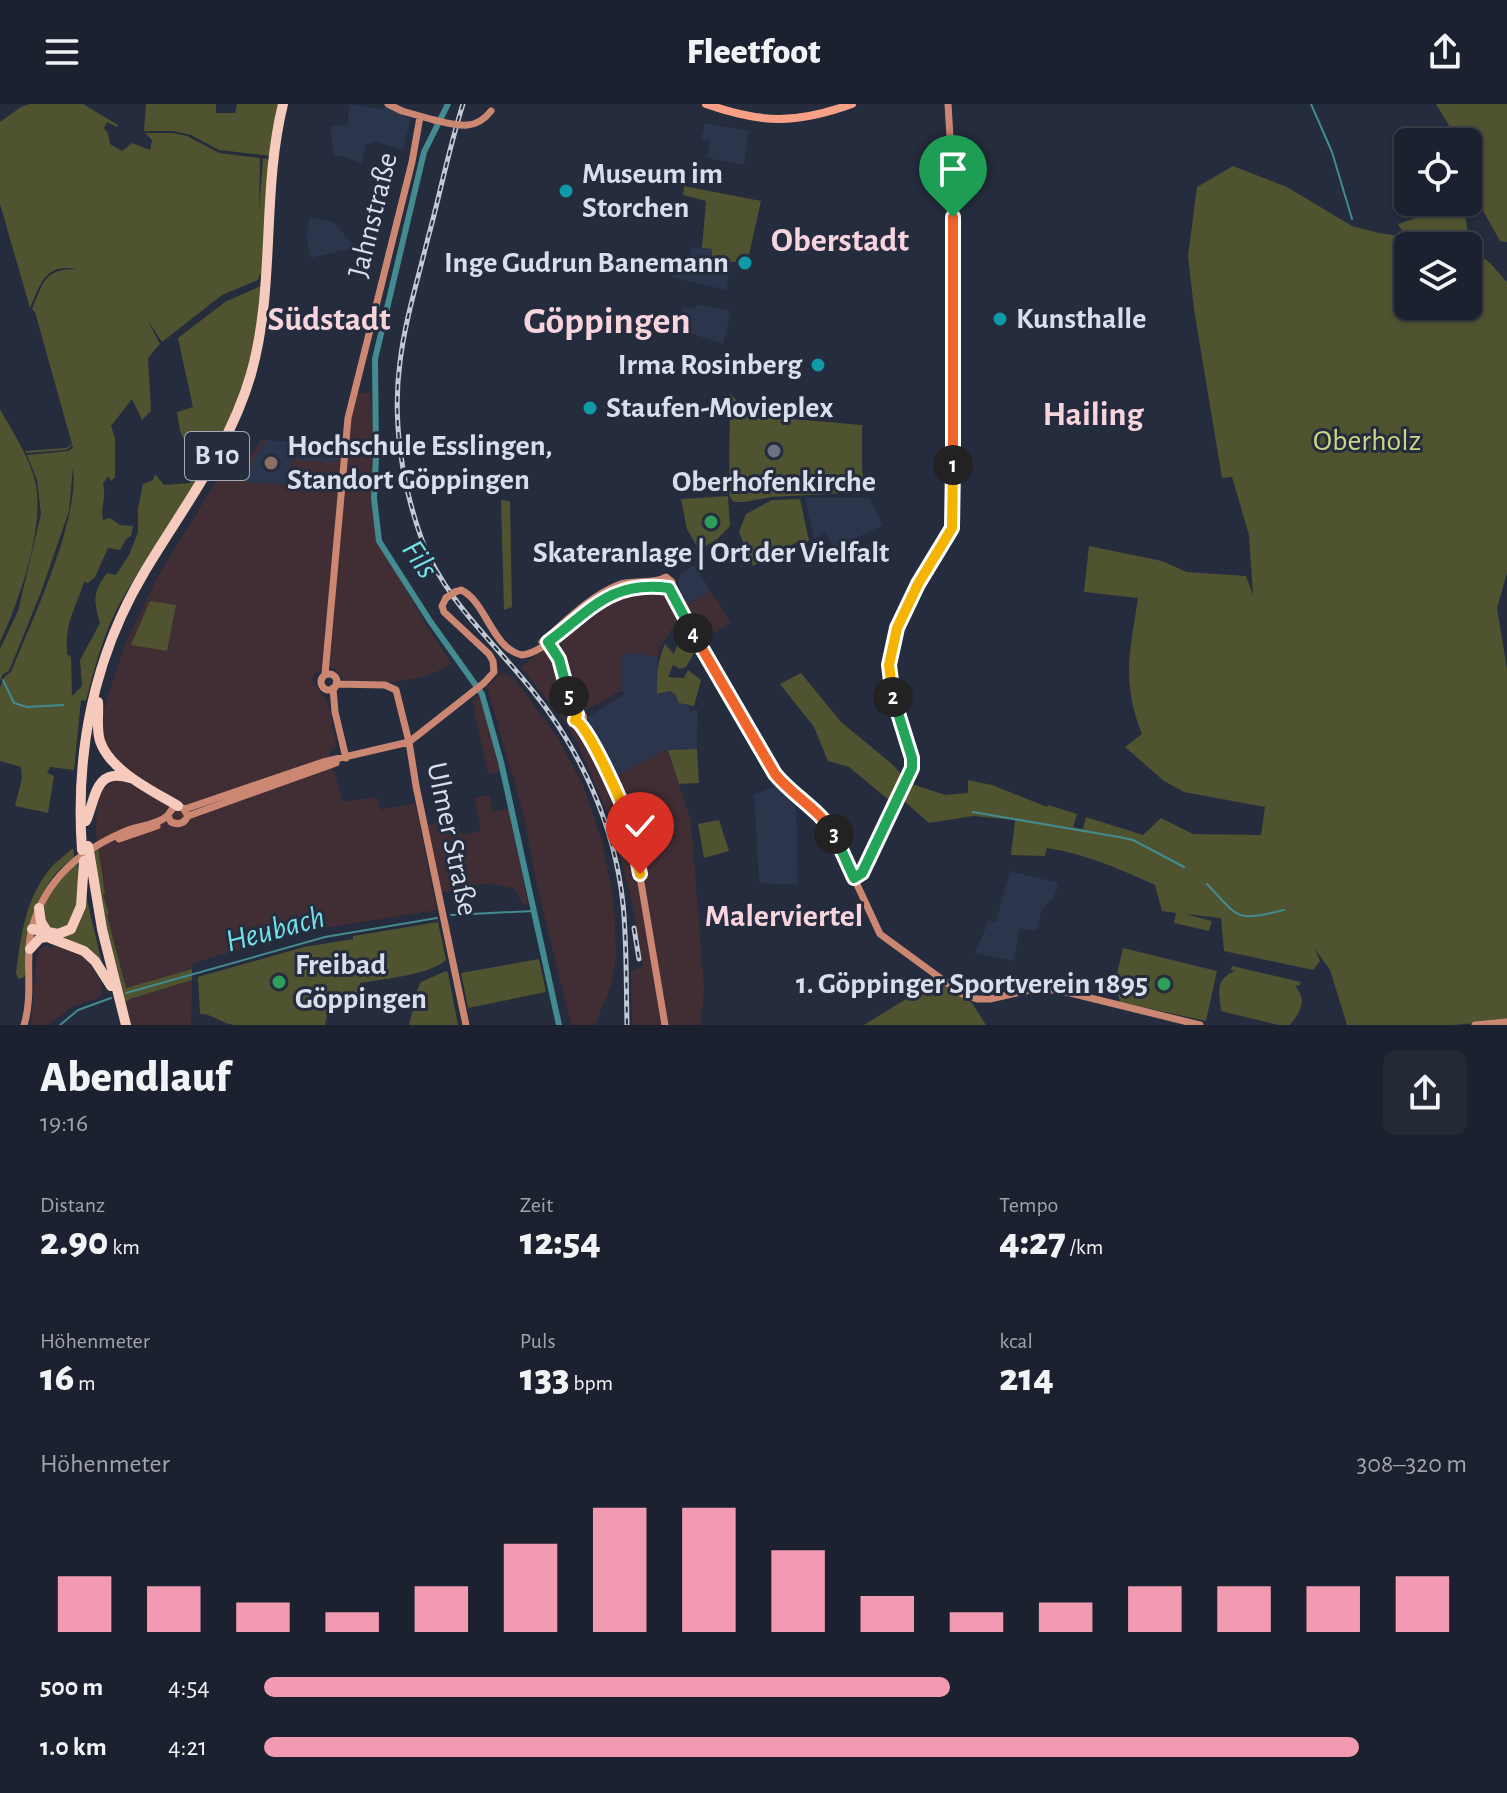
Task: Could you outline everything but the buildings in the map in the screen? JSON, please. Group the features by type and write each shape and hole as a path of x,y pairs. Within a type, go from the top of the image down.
{"highway":[{"name":"B 10","path":"270,268 271,173 283,104"},
{"name":"B 10","path":"123,1025 94,920 88,852 88,759 98,702 116,642 140,590 216,469 240,422 265,345 277,174 289,104"},
{"name":"B 10","path":"123,1025 80,805 82,758 92,701 103,660 134,589 211,467 235,420 251,374 269,286"},
{"name":"B 10","path":"98,702 98,732 102,746 112,761 139,781"},
{"path":"86,821 101,783 120,775 139,781 162,796 177,813"},
{"path":"30,949 40,938 61,934 74,924 82,899 88,852"},
{"path":"39,908 41,922 48,935"},
{"name":"B 10","path":"32,931 84,951 95,961 111,986"}],"main road":[{"path":"388,104 420,117 469,126 482,121 494,108"},
{"path":"706,104 731,113 769,120 816,116 852,104"},
{"path":"718,104 788,119"},
{"path":"854,878 862,873 912,768 912,758 890,685 890,658 904,612 950,533 954,498 953,186 948,104"},
{"name":"Jahnstraße","path":"328,674 348,418 412,162 420,117"},
{"path":"665,1025 633,835 623,807 579,718 559,659 547,640 612,591 635,581 664,585 770,766 787,789 829,824 880,934 962,994 977,999 1030,990 1058,990 1200,1025"},
{"name":"Ulmer Straße","path":"466,1025 413,776 409,742 494,672 492,658 444,612 442,603 446,598 461,590 470,595 484,619 503,641 521,651 547,640"},
{"path":"24,1025 29,1002 32,931 39,908 57,878 75,858 177,813 346,758 409,742 394,687 331,687 321,680 328,674 336,679 331,687 346,758"},
{"path":"323,762 338,751 340,737"},
{"path":"237,794 323,762 346,758"},
{"path":"1475,1025 1507,1022"}],"shaded area":[{"path":"350,104 380,109 387,107 411,119 403,150 372,141 366,144 362,164 334,155 330,126 347,125"},
{"path":"705,123 749,131 744,165 707,158 710,141 701,139"},
{"path":"310,217 333,222 354,245 352,248 311,258 306,235"},
{"path":"690,247 712,249 712,260 732,262 726,290 672,277 676,260 689,262"},
{"path":"696,304 731,311 723,344 689,333 678,334 683,307 695,309"},
{"path":"355,393 371,393 379,542 452,664 428,676 394,682 343,680 335,668 321,667 312,680 328,703 336,742 329,754 343,802 377,797 380,810 415,803 437,910 301,932 193,963 192,969 126,988 107,916 96,832 97,804 103,790 112,782 124,780 168,795 116,762 104,745 100,722 124,646 158,576 228,462 243,469 261,440 345,445"},
{"name":"Hochschule Esslingen, Standort Göppingen","path":"266,440 340,445 338,463 291,459 288,485 245,482"},
{"path":"805,498 870,498 883,525 834,549 825,533 814,539"},
{"path":"694,564 710,590 688,605 685,599 681,601 678,596 679,579 680,574"},
{"path":"661,589 680,616 660,647 658,656 621,654 621,691 586,710 579,706 560,641 630,591"},
{"path":"710,590 731,623 699,641 678,602 685,599 689,605"},
{"path":"546,648 552,653 564,693 605,780 668,750 691,821 704,988 701,1025 632,1025 631,971 643,967 632,902 615,836 577,743 565,722 521,667"},
{"path":"643,653 644,656 658,656 659,694 670,691 676,695 678,703 689,706 690,711 698,710 697,749 664,750 618,775 611,771 586,718 626,693 621,691 621,654"},
{"path":"501,673 513,677 557,737 583,785 602,841 614,901 616,956 612,983 595,1025 571,1025 537,886 524,817 487,687"},
{"path":"479,694 502,771 488,774 472,701"},
{"path":"781,784 796,798 798,885 759,883 754,794"},
{"path":"489,795 493,812 510,808 528,904 524,906 515,889 490,883 441,893 428,825 446,821 447,827 458,825 461,835 481,831 475,798"},
{"path":"1010,871 1059,883 1054,897 1042,910 1036,931 1020,929 1013,961 975,953 989,920 996,922"},
{"path":"46,946 63,947 87,957 103,986 100,997 72,1007 47,1025 31,1025 37,957 39,949"},
{"path":"192,980 191,1025 131,1025 125,1002"}],"green space":[{"path":"30,104 83,104 118,125 107,122 104,128 110,144 122,151 132,143 150,150 152,140 145,133 173,133 187,136 219,153 260,158 259,212 263,158 270,160 262,278 260,274 258,280 222,295 162,342 147,319 160,344 148,358 151,411 142,420 132,399 111,426 115,438 115,477 111,481 108,476 103,484 103,520 110,518 120,525 133,526 131,536 120,550 108,548 95,577 88,583 84,582 74,609 67,643 67,654 71,657 72,696 82,686 80,660 100,623 95,602 99,586 107,573 116,575 129,555 138,532 138,508 143,484 153,480 155,474 164,485 190,483 198,448 187,443 179,424 177,412 193,407 178,338 225,302 263,285 258,325 237,405 209,464 114,615 86,701 81,700 74,770 50,767 47,773 54,776 48,813 15,806 22,778 21,767 0,761 0,687 5,676 11,672 42,598 62,541 69,514 73,489 73,467 69,511 41,592 9,671 3,674 0,682 0,649 18,611 41,514 37,480 27,455 68,451 73,448 72,445 66,450 25,451 66,448 72,444 32,309 39,291 51,274 77,269 66,268 51,272 41,283 30,308 0,204 0,122"},
{"path":"146,104 216,104 216,113 235,113 237,104 279,104 271,156 219,150 191,135 173,131 144,131"},
{"path":"1436,104 1507,104 1507,242 1500,241 1482,209 1482,128 1451,128"},
{"name":"Oberholz","path":"1233,166 1287,187 1352,226 1394,235 1394,320 1482,320 1482,257 1507,282 1507,573 1497,608 1507,669 1507,1020 1454,1025 1347,1025 1330,970 1315,949 1320,961 1313,970 1224,951 1221,918 1185,914 1212,921 1209,931 1174,923 1176,913 1162,911 1155,885 1102,863 1047,848 1045,856 1011,855 1015,820 973,816 929,823 895,793 890,801 849,767 828,761 814,727 780,684 801,673 841,722 892,764 909,783 945,795 968,793 968,780 1077,814 1073,827 1083,829 1086,817 1143,835 1161,818 1193,834 1261,835 1265,807 1184,792 1164,781 1125,747 1142,734 1129,682 1138,598 1084,592 1089,546 1162,561 1187,572 1246,576 1253,595 1249,535 1232,477 1222,478 1194,309 1188,256 1197,187"},
{"path":"684,186 761,201 747,263 712,260 712,249 702,248 706,201 683,195"},
{"path":"1422,216 1465,216 1468,232 1403,232 1398,224"},
{"path":"730,393 752,418 862,425 862,469 866,492 734,502 729,491"},
{"path":"0,409 29,462 35,481 37,519 29,563 0,642"},
{"path":"728,496 730,526 716,540 699,550 687,529 681,499"},
{"path":"800,499 809,541 799,541 753,566 739,532 746,514 772,500"},
{"path":"501,500 510,501 512,607 504,610"},
{"path":"150,601 176,605 167,651 131,645"},
{"path":"678,643 696,644 697,648 686,667 680,669 673,665 668,677 684,678 688,670 701,680 694,706 678,703 676,695 670,691 657,694 662,650 665,644 674,654"},
{"path":"697,749 699,783 679,784 668,750"},
{"path":"719,820 729,851 704,858 698,824"},
{"path":"73,848 74,858 61,868 43,894 34,924 26,973 18,979 16,973 22,932 35,893 52,866"},
{"path":"98,848 107,915 126,988 192,969 192,980 125,1002 99,896 94,850"},
{"path":"77,862 79,889 74,917 63,931 47,928 44,906 52,890"},
{"path":"85,891 103,968 56,935 69,932"},
{"name":"Freibad Göppingen","path":"438,922 446,960 418,973 360,983 361,988 351,999 329,1007 325,1025 235,1025 200,1014 198,977 304,947"},
{"name":"1. Göppinger Sportverein 1895","path":"1123,948 1217,971 1206,1021 1120,1002 1118,995 1112,994"},
{"path":"539,959 546,992 468,1008 461,973"},
{"path":"1232,966 1301,982 1295,986 1301,997 1301,1006 1290,1025 1221,1011 1219,988 1223,979 1235,971 1231,970"},
{"path":"446,971 458,1025 409,1025 414,1005 411,1003 421,982"},
{"path":"937,980 972,1003 986,1025 864,1025 906,999 905,996"}],"waterway":[{"name":"Fils","path":"448,104 424,152 375,359 374,498 379,541 482,694 501,762 559,1025"},
{"path":"1311,104 1332,152 1352,219"},
{"path":"3,680 14,703 27,707 63,705"},
{"path":"973,812 1133,840 1184,867"},
{"path":"1207,884 1240,915 1256,916 1284,910"},
{"name":"Heubach","path":"451,915 533,911"},
{"name":"Heubach","path":"126,993 325,937 437,918"},
{"name":"Heubach","path":"60,1025 78,1010 111,998"}],"railway":[{"path":"463,104 402,346 397,407 404,475 422,540 443,582 550,713 580,764 604,818 623,904 627,1025"},
{"path":"634,928 639,959"}],"place":[{"name":"Museum im Storchen","path":"566,191"},
{"name":"Inge Gudrun Banemann","path":"745,263"},
{"name":"Kunsthalle","path":"1000,319"},
{"name":"Irma Rosinberg","path":"818,365"},
{"name":"Staufen-Movieplex","path":"590,408"},
{"name":"Oberhofenkirche","path":"774,451"},
{"name":"Hochschule Esslingen, Standort Göppingen","path":"271,463"},
{"name":"Skateranlage | Ort der Vielfalt","path":"711,522"},
{"name":"Freibad Göppingen","path":"279,982"},
{"name":"1. Göppinger Sportverein 1895","path":"1164,984"}],"district":[{"name":"Oberstadt","path":"840,241"},
{"name":"Südstadt","path":"329,320"},
{"name":"Göppingen","path":"607,322"},
{"name":"Hailing","path":"1093,415"},
{"name":"Malerviertel","path":"784,916"}],"route":[{"path":"640,874 628,818 590,737 581,722 575,720 577,714 559,659 548,642 607,597 621,590 636,586 669,588 770,766 787,789 829,824 854,878 862,873 887,816 901,794 913,763 890,685 891,652 904,612 950,533 953,522 953,217"}]}
